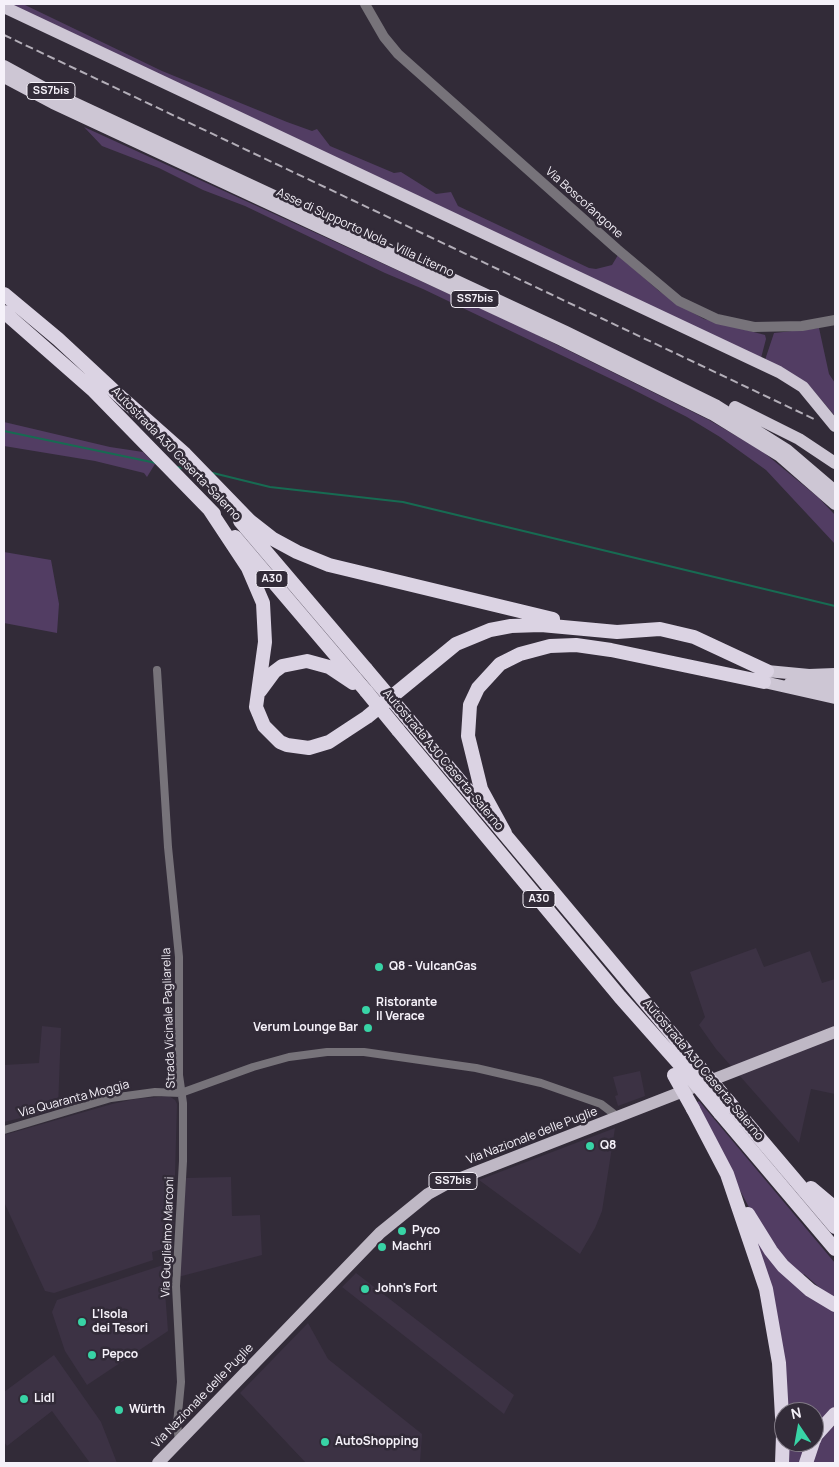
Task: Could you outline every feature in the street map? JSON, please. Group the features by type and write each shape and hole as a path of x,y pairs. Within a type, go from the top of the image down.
{"highway":[{"path":"4,7 779,372 803,387 835,426"},
{"name":"Asse di Supporto Nola - Villa Literno","path":"4,66 98,119 554,336 712,414 780,456 835,504"},
{"name":"Asse di Supporto Nola - Villa Literno","path":"4,77 615,355 740,418 787,450 835,491"},
{"name":"Autostrada A30 Caserta-Salerno","path":"4,294 58,339 123,399 218,492 505,833 683,1067"},
{"name":"Autostrada A30 Caserta-Salerno","path":"4,312 54,354 138,434 209,508 254,558 634,1012 683,1067 780,1162 835,1227"},
{"path":"615,355 673,377 781,429 815,448 835,463"},
{"path":"218,492 273,539 297,552 329,565 587,629"},
{"path":"209,508 248,568 262,603 265,642 256,696 258,716 264,726 280,742 299,748 318,746 367,717 456,644 490,630 526,624 617,632 660,630 675,632 694,638 766,676 835,698"},
{"path":"558,627 585,636 611,650"},
{"path":"505,833 481,789 471,751 468,720 470,705 478,688 500,664 520,654 550,646 576,645 829,686"},
{"path":"256,696 274,672 294,662 307,661 329,667 366,691"},
{"path":"766,676 835,674"},
{"path":"683,1067 693,1109 757,1230 777,1258 810,1290 835,1305"},
{"name":"Autostrada A30 Caserta-Salerno","path":"724,1108 835,1249"},
{"path":"780,1162 835,1208"},
{"path":"727,1174 766,1289 779,1363 783,1436 782,1463"},
{"path":"824,1426 835,1414"}],"main road":[{"name":"Via Nazionale delle Puglie","path":"158,1463 380,1234 428,1194 448,1183 835,1032"}],"street":[{"name":"Via Boscofangone","path":"365,4 384,37 398,54 617,249 679,301 717,319 754,327 802,326 835,320"},
{"name":"Strada Vicinale Pagliarella","path":"156,670 168,847 179,957 181,1094 253,1067 289,1057 326,1052 364,1052 476,1068 541,1083 601,1104 618,1117"},
{"name":"Via Quaranta Moggia","path":"4,1130 111,1098 155,1092 181,1094"},
{"name":"Via Guglielmo Marconi","path":"179,1441 177,1424 181,1382 176,1286 183,1161 181,1094"}],"shaded area":[{"path":"9,4 23,4 162,71 287,122 312,131 317,129 330,146 394,173 401,172 436,194 451,192 458,206 589,268 596,269 612,265 618,255 659,291 704,319 765,335 766,339 761,358"},
{"path":"84,127 517,325 709,420 762,451 819,498 835,515 835,544 766,470 720,437 687,417 423,289 385,273 245,206 203,190 159,168 102,146"},
{"path":"819,328 829,374 835,383 835,416 813,390 765,360 774,333"},
{"path":"4,422 110,447 143,452 155,464 147,477 144,473 95,461 4,446"},
{"path":"4,552 51,560 59,604 57,633 4,623"},
{"path":"756,948 764,967 810,951 822,983 835,979 835,1094 811,1089 799,1143 716,1049 699,1025 705,1017 690,972"},
{"path":"42,1026 61,1028 58,1109 4,1122 4,1065 39,1063"},
{"path":"640,1071 645,1096 618,1106 615,1096 618,1095 613,1077"},
{"path":"169,1096 177,1104 173,1246 152,1252 153,1260 54,1293 45,1291 4,1202 4,1135 112,1104 135,1099"},
{"path":"699,1101 835,1263 835,1301 804,1274 801,1278 760,1228 694,1104"},
{"path":"615,1128 602,1211 595,1228 580,1254 479,1180"},
{"path":"231,1177 232,1216 260,1215 262,1255 178,1277 186,1178"},
{"path":"755,1236 835,1309 835,1406 824,1419 824,1402 779,1402"},
{"path":"163,1265 168,1331 87,1385 65,1351 52,1312 57,1300"},
{"path":"356,1273 514,1395 504,1414 342,1287"},
{"path":"308,1323 328,1359 422,1434 420,1462 306,1463 240,1393"},
{"path":"54,1355 101,1422 117,1463 90,1463 52,1411 7,1446 4,1442 4,1392"},
{"path":"828,1423 833,1427 835,1424 835,1463 810,1463 815,1452 824,1452 824,1432"},
{"path":"783,1452 806,1452 803,1463 783,1463"}],"waterway":[{"path":"4,431 156,463"},
{"path":"176,467 191,469"},
{"path":"213,473 270,487 403,502 835,606"}],"railway":[{"path":"4,35 814,419"}],"place":[{"name":"Q8 - VulcanGas","path":"379,967"},
{"name":"Ristorante Il Verace","path":"366,1010"},
{"name":"Verum Lounge Bar","path":"368,1028"},
{"name":"Q8","path":"590,1146"},
{"name":"Pyco","path":"402,1231"},
{"name":"Machri","path":"382,1247"},
{"name":"John's Fort","path":"365,1289"},
{"name":"L'Isola dei Tesori","path":"82,1322"},
{"name":"Pepco","path":"92,1355"},
{"name":"Lidl","path":"24,1399"},
{"name":"Würth","path":"119,1410"},
{"name":"AutoShopping","path":"325,1442"}]}
